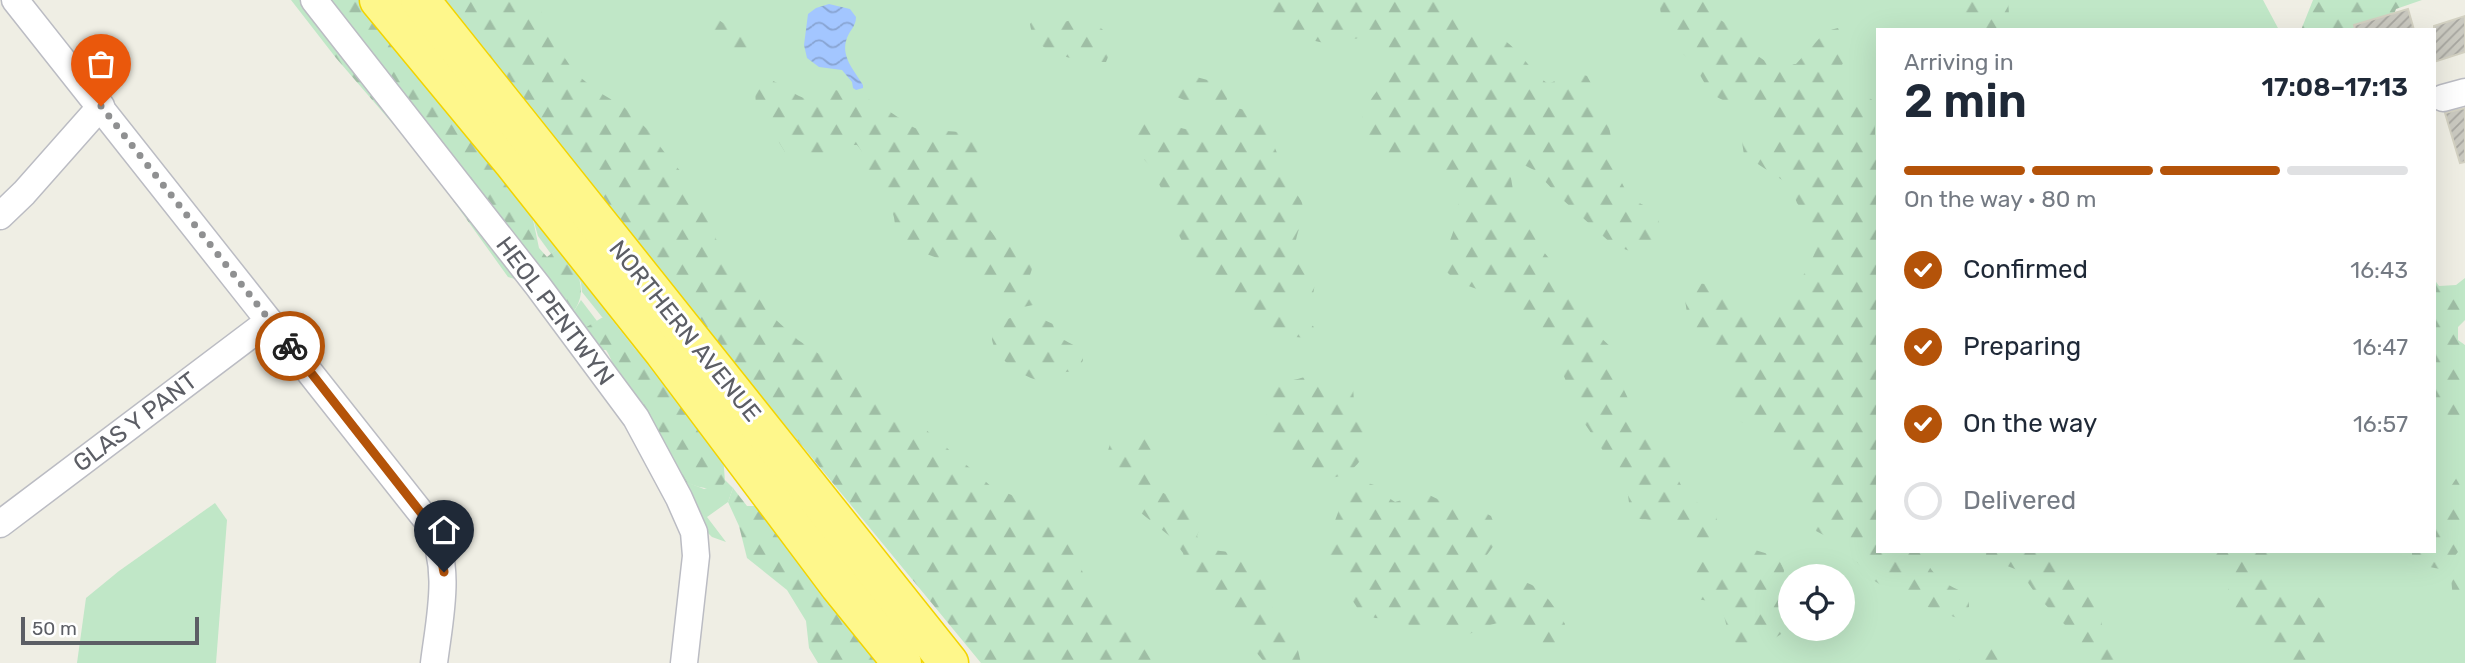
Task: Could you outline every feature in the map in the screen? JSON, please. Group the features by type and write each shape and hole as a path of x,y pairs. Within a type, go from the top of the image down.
{"highway":[{"name":"NORTHERN AVENUE","path":"379,0 513,162 655,342 839,585 902,663"},
{"name":"NORTHERN AVENUE","path":"420,0 948,663"}],"street":[{"path":"15,0 418,506 437,537 444,572 434,663"},
{"name":"HEOL PENTWYN","path":"314,0 538,286 647,436 690,519 696,543 684,663"},
{"path":"0,216 24,193 101,106"},
{"name":"GLAS Y PANT","path":"0,524 270,321"}],"green space":[{"path":"291,0 367,0 532,215 539,248 547,257 558,248 570,262 581,286 579,302 574,311 548,302 525,284 508,277 424,160 336,58"},
{"path":"435,0 537,0 552,39 575,73 597,91 624,107 647,129 703,199 722,257 744,279 775,319 798,340 830,361 879,404 917,422 993,488 1017,497 1044,515 1063,534 1100,602 1141,636 1162,663 981,663"},
{"path":"478,0 2263,0 2278,28 1876,28 1876,553 2436,553 2436,308 2465,378 2465,663 997,663"},
{"path":"1259,0 1319,0 1334,4 1350,0 1458,0 1465,25 1491,32 1505,41 1548,84 1576,72 1587,76 1608,122 1619,177 1630,199 1653,212 1660,224 1656,251 1641,255 1613,245 1534,170 1518,162 1510,172 1515,202 1530,225 1538,245 1553,263 1555,284 1574,295 1591,311 1598,335 1613,349 1623,373 1624,390 1635,413 1642,424 1653,430 1684,491 1699,504 1714,510 1719,526 1714,538 1701,542 1671,523 1631,517 1626,481 1585,424 1562,371 1530,321 1508,300 1457,282 1447,272 1445,254 1459,216 1458,197 1447,177 1424,160 1383,154 1364,148 1361,125 1364,114 1375,93 1399,66 1394,52 1372,35 1333,43 1307,38 1289,29"},
{"path":"1657,0 1713,0 1716,17 1733,28 1752,52 1771,65 1796,64 1826,31 1838,28 1848,53 1839,71 1842,87 1864,94 1875,102 1876,553 1924,553 1934,573 1969,595 1969,607 1957,618 1898,596 1870,578 1835,541 1816,531 1808,508 1804,469 1797,454 1783,442 1738,420 1734,393 1736,373 1719,355 1691,339 1685,300 1693,284 1706,284 1717,288 1748,315 1770,322 1784,308 1818,245 1814,226 1797,203 1790,185 1744,155 1742,142 1788,141 1785,130 1770,116 1715,96 1665,31"},
{"path":"1950,0 2008,0 2010,28 1978,28"},
{"path":"2313,0 2422,0 2396,9 2391,22 2384,28 2302,28"},
{"path":"711,15 751,41 752,55 744,61 729,56 712,43 698,24 703,17"},
{"path":"1082,17 1102,29 1110,39 1110,53 1106,62 1072,58 1049,50 1033,35 1030,24 1034,19 1064,22"},
{"path":"1189,75 1226,85 1230,94 1226,101 1201,104 1177,97 1175,88 1179,81"},
{"path":"768,79 807,99 824,96 834,90 853,93 878,104 915,128 958,132 972,139 978,147 984,168 983,203 987,225 996,237 1018,245 1030,256 1032,269 1029,278 1037,297 1033,305 1021,307 1002,303 988,290 969,264 928,255 910,244 897,229 893,214 868,178 867,160 857,145 838,145 826,152 807,157 793,158 785,152 756,105 755,91"},
{"path":"1238,108 1252,113 1266,129 1290,186 1302,203 1303,216 1296,245 1300,257 1313,275 1313,294 1284,300 1280,307 1286,314 1300,315 1314,327 1309,338 1280,336 1263,327 1257,312 1209,281 1198,268 1195,258 1170,218 1164,194 1150,166 1132,146 1128,130 1145,121 1200,130 1215,124"},
{"path":"532,215 558,248 551,254 538,236"},
{"path":"572,265 641,352 635,349 610,317 602,317 582,292 581,283"},
{"path":"2465,278 2465,320 2458,327 2458,340 2465,345 2465,426 2464,422 2446,414 2436,416 2436,282 2439,286 2456,285"},
{"path":"581,300 597,321 583,330 567,311 574,311"},
{"path":"1018,316 1042,319 1053,324 1061,337 1082,349 1083,360 1079,370 1060,373 1045,382 1021,373 1006,362 999,355 992,340 994,328 1003,320"},
{"path":"603,317 610,317 635,349 649,354 723,454 725,482 720,490 698,487 678,478 633,438 622,415 616,376 610,358 606,350 591,350 585,328"},
{"path":"1305,377 1320,387 1336,381 1352,383 1356,408 1369,435 1367,448 1357,464 1351,470 1334,477 1316,477 1300,470 1286,458 1268,425 1267,408 1272,392 1282,384"},
{"path":"1142,435 1158,440 1158,455 1148,468 1157,490 1199,511 1204,517 1197,536 1206,546 1244,554 1256,559 1266,570 1272,591 1272,623 1292,638 1301,663 1265,663 1242,630 1225,613 1203,580 1187,569 1183,553 1172,538 1141,513 1109,467 1107,454 1110,444 1121,437"},
{"path":"2465,465 2465,543 2440,569 2419,565 2412,553 2436,553 2436,522 2442,500"},
{"path":"679,479 704,489 725,482 724,479 733,488 728,502 707,517 726,542 712,537 705,530"},
{"path":"1368,483 1380,487 1383,494 1395,502 1425,493 1463,510 1478,509 1491,516 1497,541 1484,559 1495,574 1530,584 1550,601 1565,624 1562,636 1554,647 1537,642 1515,623 1493,624 1466,636 1450,631 1413,627 1398,619 1375,618 1360,612 1332,569 1329,549 1331,531 1339,510 1352,493"},
{"path":"733,488 747,506 755,506 768,515 893,663 818,663 809,648 806,621 787,590 747,558 739,526 728,502"},
{"path":"215,503 227,520 216,663 77,663 86,598 119,571"},
{"path":"1755,550 1778,557 1781,564 1778,564 1778,636 1748,651 1730,639 1718,603 1698,599 1690,585 1689,578 1696,563 1733,557"},
{"path":"1986,553 2058,553 2066,559 2102,603 2102,629 2130,663 2087,663 2077,651 2066,626 2037,596 2020,571 1987,558"},
{"path":"2212,553 2278,555 2267,587 2310,594 2323,601 2328,617 2329,663 2270,663 2262,641 2231,614 2228,580 2213,561"},
{"path":"2465,569 2465,608 2453,598 2451,578"},
{"path":"1987,643 2000,650 2008,663 1957,663 1967,648"}],"water":[{"path":"829,4 850,9 856,17 845,51 863,88 853,88 852,82 842,70 819,67 807,58 804,45 808,14"}],"building":[{"path":"2408,9 2413,28 2355,28 2354,25"},
{"path":"2465,16 2465,52 2436,61 2434,26"},
{"path":"2465,108 2465,162 2460,163 2445,113"}],"way so far":[{"path":"101,106 290,346"}],"route":[{"path":"290,346 418,506 437,537 444,572"}]}
